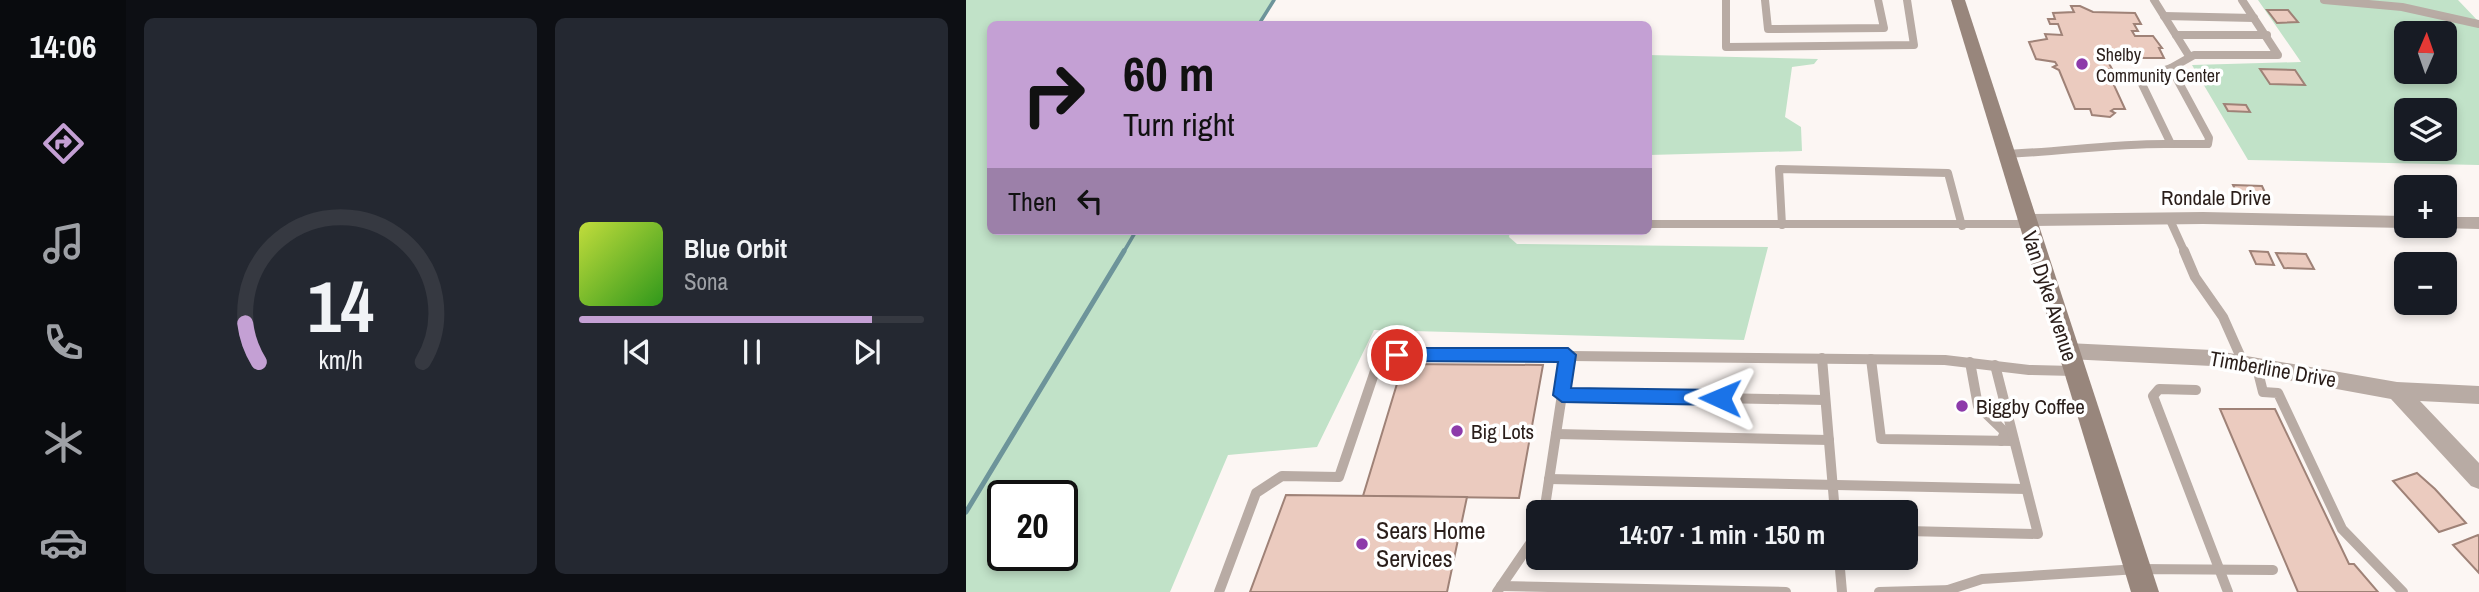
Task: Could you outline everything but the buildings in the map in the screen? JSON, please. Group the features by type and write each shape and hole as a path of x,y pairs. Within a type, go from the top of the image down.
{"main road":[{"name":"Van Dyke Avenue","path":"1958,0 2141,580"}],"street":[{"name":"Rondale Drive","path":"2026,222 2394,222"},
{"path":"2457,223 2479,223"},
{"name":"Timberline Drive","path":"2071,361 2172,355 2249,363 2397,391 2479,395"},
{"path":"2397,391 2479,479"}],"lane":[{"path":"1726,0 1726,47 1740,47 1914,45 1907,0"},
{"path":"1765,0 1768,29 1884,28 1878,0"},
{"path":"2154,0 2189,56"},
{"path":"2171,144 2141,82 2143,76 2171,68 2189,56 2278,55 2242,0"},
{"path":"2324,0 2390,3 2437,11 2479,24"},
{"path":"2164,16 2254,18"},
{"path":"2176,35 2267,35"},
{"path":"2005,154 2073,151 2116,143 2208,144 2209,138 2171,68"},
{"path":"1783,225 1779,169 1948,173 1962,226"},
{"path":"2169,220 2195,277 2223,317 2263,392 2278,393 2342,529 2403,592"},
{"path":"1652,224 1962,226 2026,222"},
{"path":"1219,592 1256,494 1282,476 1339,477 1377,365 1397,355 1871,359 1969,362 2029,370 2071,361"},
{"path":"1546,500 1568,355"},
{"path":"1822,358 1834,500"},
{"path":"1871,359 1881,439 2008,441"},
{"path":"1918,531 2038,534 2026,489 2004,432 1978,406 1969,362"},
{"path":"1995,365 2008,441"},
{"path":"2196,390 2159,389 2153,396 2228,592"},
{"path":"1562,395 1825,400"},
{"path":"1556,434 1829,440"},
{"path":"1549,479 2026,489"},
{"path":"1499,589 1526,550"},
{"path":"1840,570 1842,592"},
{"path":"1879,592 1955,591 1982,579 2141,580 2220,570 2273,570"},
{"path":"1499,589 1786,592"}],"green space":[{"path":"966,0 1274,0 1261,21 987,21 987,235 1509,235 1517,244 1768,247 1744,340 1374,330 1317,447 1228,455 1170,592 966,592"},
{"path":"2258,0 2458,0 2479,22 2479,165 2248,160 2192,65 2301,62"},
{"path":"1652,55 1818,59 1814,64 1792,67 1785,117 1801,127 1802,151 1652,155"}],"waterway":[{"path":"1261,21 1274,0"},
{"path":"1123,253 1134,235"},
{"path":"966,512 1124,251"}],"place":[{"name":"Shelby Community Center","path":"2082,64"},
{"name":"Biggby Coffee","path":"1962,406"},
{"name":"Big Lots","path":"1457,431"},
{"name":"Sears Home Services","path":"1362,544"}],"route":[{"path":"1397,355 1568,355 1562,395 1720,398"}]}
